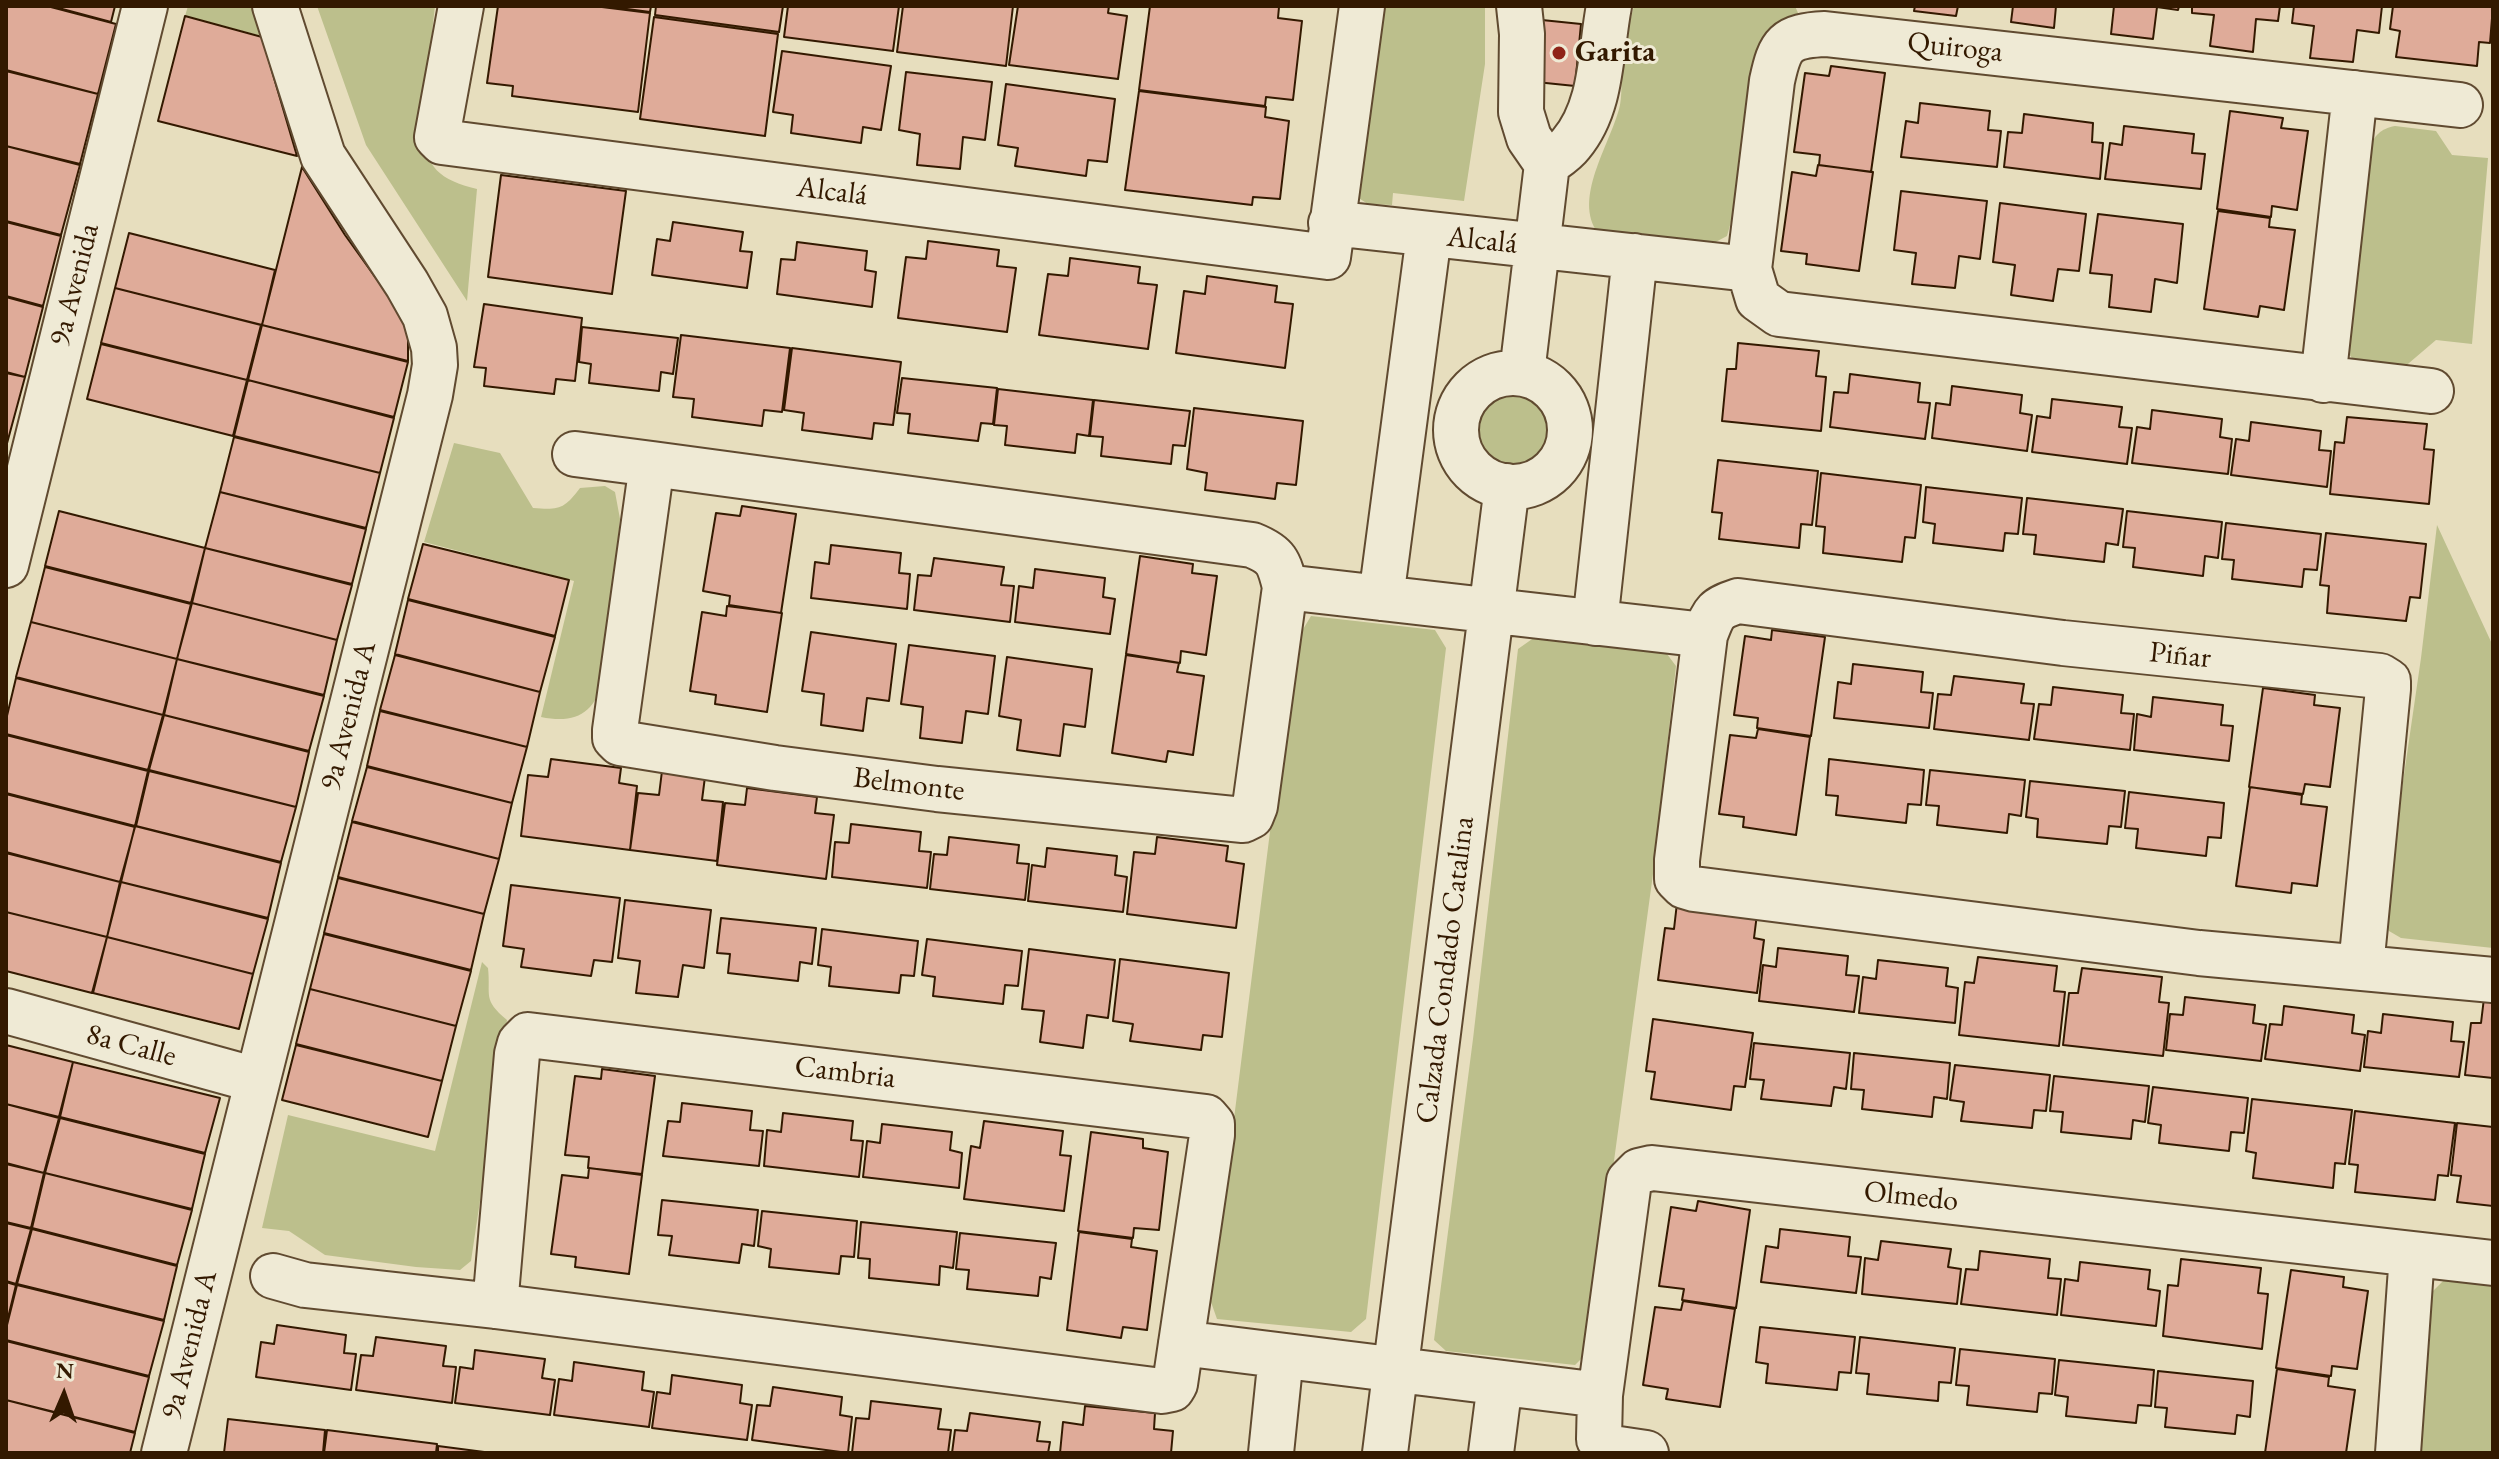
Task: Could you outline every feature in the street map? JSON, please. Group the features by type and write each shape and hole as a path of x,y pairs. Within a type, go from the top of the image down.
{"street":[{"name":"9a Avenida","path":"6,565 145,6"},
{"name":"9a Avenida A","path":"164,1453 435,365 430,331 416,299 323,156 275,6"},
{"name":"Alcalá","path":"461,6 437,137 442,142 1328,257 1362,6"},
{"path":"1520,20 1521,112 1529,138 1547,164 1522,373"},
{"path":"1547,164 1570,146 1589,111 1596,91 1606,23"},
{"name":"Quiroga","path":"1749,269 1776,61 1782,46 1803,35 1841,35 2460,105"},
{"path":"2323,380 2355,93"},
{"name":"Alcalá","path":"1331,223 1536,247"},
{"path":"1381,598 1429,235"},
{"path":"1536,247 1749,269 1758,299 1779,314 2431,391"},
{"path":"1595,623 1635,256"},
{"path":"1522,373 1552,388 1564,402 1570,419 1570,437 1565,456 1553,472 1536,482 1517,487 1497,484 1479,476 1465,461 1457,444 1457,423 1461,406 1485,380 1522,373"},
{"path":"575,454 1252,545 1277,559 1285,587 1705,635"},
{"name":"Belmonte","path":"652,464 615,730 615,738 620,743 775,768 937,789 1243,820 1251,816 1255,806 1285,587"},
{"name":"Calzada Condado Catalina","path":"1385,1453 1507,486"},
{"name":"Piñar","path":"2361,967 2388,689 2388,681 2380,676 2048,641 1738,601 1717,609 1705,635 1677,860 1677,879 1684,886 2199,953 2493,980"},
{"name":"8a Calle","path":"6,1011 256,1080"},
{"name":"Cambria","path":"273,1276 305,1285 495,1306 1162,1391 1172,1389 1175,1384 1212,1124 1206,1117 528,1035 520,1043 517,1054 495,1306"},
{"name":"Olmedo","path":"1646,1453 1612,1448 1599,1439 1600,1395 1629,1181 1639,1171 1652,1168 2493,1263"},
{"path":"2398,1453 2412,1254"},
{"path":"1181,1343 1600,1395"},
{"path":"1271,1453 1281,1356"},
{"path":"1491,1453 1500,1383"}],"green space":[{"path":"188,6 254,6 262,36 185,16"},
{"path":"317,6 435,6 421,130 427,154 437,170 453,181 477,189 467,301 366,145"},
{"path":"1371,6 1485,6 1485,64 1464,201 1393,193 1392,205 1368,204 1357,197"},
{"path":"1634,6 1795,6 1801,20 1770,36 1752,64 1734,211 1727,236 1708,246 1596,230 1590,216 1592,185 1620,105 1622,55"},
{"path":"2395,126 2436,131 2452,155 2488,158 2472,344 2436,340 2402,369 2355,362 2349,354 2369,149 2379,133"},
{"path":"1514,387 1531,390 1545,399 1554,413 1557,430 1554,447 1545,461 1531,470 1514,473 1497,470 1483,461 1474,447 1471,430 1474,413 1483,399 1497,390"},
{"path":"454,443 500,453 533,508 561,507 580,488 605,486 615,492 620,519 603,679 595,701 582,714 564,719 541,717 574,581 424,542"},
{"path":"2437,525 2493,646 2493,948 2401,938 2389,931 2383,919"},
{"path":"1311,616 1435,630 1446,648 1366,1319 1351,1332 1217,1319 1211,1302 1283,728 1302,631"},
{"path":"1535,637 1667,654 1676,666 1653,874 1588,1352 1575,1365 1446,1351 1434,1340 1518,649"},
{"path":"482,962 488,968 491,1002 507,1020 471,1261 460,1270 325,1255 289,1231 262,1228 288,1115 435,1151"},
{"path":"2444,1280 2493,1282 2493,1453 2414,1453 2433,1291"}],"building":[{"path":"6,6 47,6 116,24 98,94 6,70"},
{"path":"51,6 115,6 111,22"},
{"path":"498,6 594,6 650,13 638,112 512,96 513,86 487,83"},
{"path":"604,6 651,6 650,12"},
{"path":"656,6 783,6 779,32 655,15"},
{"path":"788,6 899,6 893,51 784,37"},
{"path":"903,6 1013,6 1006,66 897,52"},
{"path":"1018,6 1109,6 1108,13 1127,16 1118,79 1009,65"},
{"path":"1150,6 1269,6 1279,7 1278,18 1302,21 1293,100 1266,97 1265,106 1139,90"},
{"path":"1915,6 1958,6 1956,16 1914,11"},
{"path":"2013,6 2056,6 2054,28 2011,22"},
{"path":"2114,6 2179,6 2178,10 2157,7 2153,39 2111,34"},
{"path":"2192,6 2280,6 2278,21 2256,19 2253,52 2210,46 2214,15 2192,13"},
{"path":"2294,6 2382,6 2379,33 2357,30 2353,62 2310,58 2314,26 2292,23"},
{"path":"2393,6 2493,6 2490,43 2479,42 2477,66 2396,57 2400,31 2390,29"},
{"path":"185,16 262,37 297,156 158,121"},
{"path":"654,17 778,34 765,136 640,119"},
{"name":"Garita","path":"1542,20 1581,24 1575,86 1536,82"},
{"path":"782,51 891,66 881,130 863,127 861,143 791,133 793,115 773,112"},
{"path":"1831,66 1885,73 1871,172 1819,165 1820,155 1794,152 1805,73 1829,76"},
{"path":"6,71 98,94 80,164 6,146"},
{"path":"906,72 992,82 985,140 963,137 960,169 917,165 920,134 899,130"},
{"path":"1006,84 1115,99 1107,162 1088,160 1086,176 1015,166 1018,148 998,145"},
{"path":"1139,91 1266,107 1265,117 1289,121 1280,199 1253,197 1252,205 1125,190"},
{"path":"1920,103 1990,111 1988,130 2001,131 1997,167 1901,157 1906,121 1918,123"},
{"path":"2230,111 2283,118 2281,128 2308,131 2297,210 2272,206 2271,217 2217,209"},
{"path":"2024,114 2093,123 2092,142 2103,143 2100,179 2004,167 2008,132 2022,133"},
{"path":"2124,126 2194,134 2192,153 2205,154 2201,189 2105,179 2110,143 2122,145"},
{"path":"6,146 80,165 61,235 6,221"},
{"path":"1818,165 1873,172 1859,271 1806,264 1807,254 1781,251 1792,172 1816,176"},
{"path":"302,167 345,235 396,306 408,329 408,361 262,325"},
{"path":"501,175 626,191 612,294 488,277"},
{"path":"1901,191 1987,201 1980,259 1959,256 1955,288 1912,284 1916,253 1894,250"},
{"path":"2000,203 2086,214 2079,271 2058,269 2053,301 2011,295 2015,265 1993,262"},
{"path":"2218,211 2270,218 2269,227 2295,230 2284,310 2260,306 2258,317 2204,309"},
{"path":"2098,214 2183,224 2177,283 2155,279 2151,312 2109,307 2112,275 2090,273"},
{"path":"6,222 61,236 43,306 6,296"},
{"path":"673,222 743,232 740,251 752,252 747,288 652,275 657,239 670,241"},
{"path":"129,233 275,270 262,325 115,288"},
{"path":"928,241 999,250 997,266 1016,268 1007,332 898,318 906,257 926,259"},
{"path":"797,242 867,251 865,270 876,272 872,307 777,294 781,259 795,260"},
{"path":"1070,258 1140,267 1138,283 1157,285 1148,349 1039,335 1048,274 1068,276"},
{"path":"1207,276 1277,286 1275,302 1293,304 1285,368 1176,353 1184,291 1205,294"},
{"path":"115,288 261,325 247,380 101,343"},
{"path":"6,297 43,307 25,377 6,372"},
{"path":"484,304 582,318 575,381 556,379 554,394 484,386 486,368 474,367"},
{"path":"262,325 408,362 394,417 248,380"},
{"path":"582,327 678,338 673,374 661,372 659,391 589,383 591,364 579,362"},
{"path":"681,335 790,348 782,412 764,410 762,426 692,417 694,399 673,397"},
{"path":"1738,343 1819,351 1816,376 1826,377 1821,431 1722,421 1727,369 1736,369"},
{"path":"101,344 247,380 233,436 87,399"},
{"path":"792,348 901,362 893,425 874,423 872,439 802,430 804,413 784,410"},
{"path":"6,373 25,377 6,447"},
{"path":"1850,374 1920,383 1918,402 1930,403 1925,439 1830,427 1834,392 1848,393"},
{"path":"902,378 997,388 993,424 981,423 978,441 908,433 910,414 897,413"},
{"path":"248,380 394,418 380,473 234,436"},
{"path":"1952,386 2022,395 2020,413 2032,415 2027,451 1932,438 1936,403 1950,405"},
{"path":"998,389 1093,400 1089,436 1077,434 1075,453 1005,445 1007,426 994,425"},
{"path":"2052,399 2122,407 2119,427 2132,428 2127,464 2032,452 2037,416 2050,418"},
{"path":"1094,400 1190,411 1185,446 1173,445 1171,464 1101,456 1103,437 1090,436"},
{"path":"1194,408 1303,421 1296,485 1277,483 1275,499 1205,490 1207,473 1187,469"},
{"path":"2152,410 2222,419 2220,437 2232,439 2228,474 2132,463 2137,427 2150,429"},
{"path":"2347,417 2427,424 2424,449 2434,450 2429,504 2330,494 2335,442 2344,443"},
{"path":"2251,422 2321,431 2319,450 2331,451 2327,487 2231,475 2236,439 2249,441"},
{"path":"234,437 380,473 366,528 220,492"},
{"path":"1718,460 1818,471 1812,525 1801,524 1799,548 1719,539 1722,513 1712,512"},
{"path":"1821,473 1921,485 1915,538 1905,537 1902,562 1823,553 1825,527 1816,526"},
{"path":"1926,487 2022,498 2018,534 2005,533 2003,551 1933,543 1935,524 1923,522"},
{"path":"220,492 366,529 352,584 205,548"},
{"path":"2027,498 2123,509 2118,545 2106,543 2104,562 2034,554 2036,535 2023,534"},
{"path":"742,506 796,514 781,613 729,605 730,596 703,591 716,513 740,516"},
{"path":"59,511 205,548 191,603 45,566"},
{"path":"2127,511 2222,522 2218,558 2205,556 2203,576 2133,567 2135,548 2123,547"},
{"path":"2226,523 2321,534 2317,570 2304,569 2302,587 2232,579 2234,560 2222,559"},
{"path":"2326,533 2426,544 2420,598 2410,597 2406,621 2327,613 2329,586 2320,585"},
{"path":"423,544 569,580 555,636 408,599"},
{"path":"831,545 901,553 899,573 910,574 907,609 811,598 815,562 829,564"},
{"path":"205,548 352,585 337,640 192,603"},
{"path":"1140,556 1193,564 1192,573 1217,576 1206,655 1181,651 1180,663 1126,654"},
{"path":"934,558 1004,567 1001,585 1014,586 1010,622 914,610 918,575 931,576"},
{"path":"45,567 191,604 177,659 31,622"},
{"path":"1035,569 1105,578 1103,597 1115,599 1110,634 1015,622 1019,586 1033,588"},
{"path":"408,600 555,637 540,692 395,654"},
{"path":"192,603 337,640 324,695 177,659"},
{"path":"727,606 782,613 767,712 715,704 716,695 690,691 702,612 726,616"},
{"path":"31,622 177,659 163,715 16,677"},
{"path":"1772,630 1825,637 1811,736 1757,728 1758,718 1734,715 1745,636 1771,640"},
{"path":"811,632 896,644 889,701 867,698 863,731 821,725 824,694 802,691"},
{"path":"909,645 995,656 988,714 966,711 962,743 920,738 923,707 901,704"},
{"path":"395,655 540,692 527,747 380,710"},
{"path":"1126,655 1179,663 1177,672 1204,676 1193,755 1168,751 1166,762 1112,753"},
{"path":"1007,657 1092,669 1085,727 1064,724 1060,756 1017,750 1021,720 999,716"},
{"path":"177,659 324,696 309,751 164,715"},
{"path":"1853,664 1923,672 1921,692 1933,693 1929,728 1834,718 1838,682 1851,684"},
{"path":"1954,676 2024,684 2021,703 2034,704 2029,740 1934,729 1938,694 1951,695"},
{"path":"16,678 163,715 148,770 6,734 6,720"},
{"path":"2053,687 2123,695 2121,713 2134,714 2130,750 2034,739 2039,704 2051,705"},
{"path":"2263,688 2315,695 2314,705 2340,708 2330,787 2305,784 2303,794 2249,787"},
{"path":"2153,697 2223,705 2221,725 2233,726 2229,761 2134,750 2137,714 2151,717"},
{"path":"380,711 527,747 512,803 367,766"},
{"path":"164,715 309,752 296,807 149,770"},
{"path":"1758,729 1810,737 1796,835 1743,827 1744,817 1719,814 1730,735 1756,738"},
{"path":"6,735 148,771 135,826 6,793"},
{"path":"551,759 621,768 619,783 637,786 630,850 521,836 528,775 548,777"},
{"path":"1829,759 1924,770 1921,805 1908,804 1906,823 1836,815 1838,796 1826,795"},
{"path":"663,763 706,769 702,800 723,802 717,861 630,850 638,793 659,795"},
{"path":"367,767 512,803 499,859 352,821"},
{"path":"1930,770 2025,780 2021,816 2009,814 2007,833 1937,825 1939,806 1926,805"},
{"path":"149,771 296,807 281,862 136,826"},
{"path":"2030,781 2125,791 2121,827 2109,826 2107,844 2037,837 2038,819 2026,817"},
{"path":"2250,787 2302,795 2301,804 2327,807 2317,886 2292,883 2291,893 2236,886"},
{"path":"747,788 817,797 815,813 834,815 826,879 717,865 725,803 745,805"},
{"path":"2129,792 2224,803 2221,838 2208,837 2206,856 2136,848 2138,829 2125,828"},
{"path":"6,794 135,827 120,882 6,852"},
{"path":"352,822 499,859 484,914 338,877"},
{"path":"851,824 921,832 919,851 931,852 927,888 832,877 835,842 849,843"},
{"path":"135,826 281,863 268,918 121,882"},
{"path":"949,837 1019,845 1017,863 1029,864 1025,900 930,889 934,854 947,855"},
{"path":"1157,837 1228,846 1226,861 1244,864 1236,928 1127,914 1134,852 1155,854"},
{"path":"1047,848 1117,856 1115,875 1127,877 1123,912 1028,901 1032,865 1045,867"},
{"path":"6,853 120,882 107,937 6,912"},
{"path":"338,878 484,914 471,970 324,933"},
{"path":"121,882 268,919 253,974 107,937"},
{"path":"511,885 620,898 612,962 594,960 591,976 521,967 524,949 503,946"},
{"path":"625,900 711,910 704,968 683,965 678,997 636,993 640,961 618,958"},
{"path":"1677,903 1757,914 1754,938 1764,940 1757,993 1658,980 1665,928 1674,929"},
{"path":"6,912 107,937 92,993 6,971"},
{"path":"721,918 816,928 812,964 800,962 798,981 728,973 730,954 717,953"},
{"path":"822,929 918,941 914,976 901,975 899,993 829,986 831,967 818,965"},
{"path":"324,934 471,971 456,1026 310,989"},
{"path":"107,937 253,974 239,1029 93,993"},
{"path":"927,939 1022,951 1018,986 1005,985 1003,1004 933,996 935,977 922,975"},
{"path":"1778,948 1848,956 1846,975 1859,976 1854,1012 1759,1001 1763,965 1776,967"},
{"path":"1029,949 1115,960 1108,1018 1087,1015 1083,1048 1040,1042 1044,1011 1022,1009"},
{"path":"1978,957 2057,966 2054,991 2065,992 2059,1046 1959,1035 1965,982 1974,983"},
{"path":"1120,959 1229,973 1222,1037 1203,1035 1201,1050 1130,1041 1133,1024 1113,1021"},
{"path":"1878,960 1948,968 1946,986 1958,988 1955,1023 1859,1013 1863,977 1876,979"},
{"path":"2082,968 2162,977 2159,1002 2169,1003 2163,1056 2063,1045 2069,993 2078,993"},
{"path":"310,989 456,1026 442,1081 296,1044"},
{"path":"2185,997 2255,1005 2253,1023 2266,1025 2261,1061 2166,1050 2170,1014 2183,1015"},
{"path":"2484,998 2493,999 2493,1078 2465,1075 2471,1023 2481,1023"},
{"path":"2284,1006 2354,1015 2352,1033 2365,1035 2360,1071 2265,1059 2270,1024 2282,1025"},
{"path":"2383,1014 2453,1022 2451,1041 2464,1042 2459,1077 2364,1067 2368,1031 2381,1033"},
{"path":"1653,1019 1753,1033 1745,1087 1734,1086 1731,1110 1651,1099 1655,1072 1646,1071"},
{"path":"1754,1043 1850,1053 1846,1089 1834,1087 1831,1106 1761,1099 1764,1080 1750,1079"},
{"path":"6,1045 73,1062 59,1117 6,1104"},
{"path":"296,1045 442,1081 428,1137 282,1100"},
{"path":"1854,1053 1950,1063 1947,1099 1934,1097 1932,1117 1862,1109 1864,1090 1851,1089"},
{"path":"73,1062 220,1098 205,1153 60,1117"},
{"path":"1955,1065 2050,1075 2046,1111 2034,1110 2032,1128 1961,1121 1964,1102 1950,1100"},
{"path":"602,1069 655,1076 642,1174 588,1168 589,1157 565,1155 575,1076 601,1079"},
{"path":"2054,1076 2149,1086 2145,1122 2133,1120 2131,1139 2061,1132 2063,1112 2050,1111"},
{"path":"2153,1087 2248,1098 2244,1133 2231,1132 2229,1151 2159,1143 2161,1125 2148,1123"},
{"path":"2252,1099 2352,1110 2345,1164 2335,1163 2333,1188 2253,1178 2256,1153 2246,1151"},
{"path":"682,1103 752,1111 750,1130 763,1131 759,1166 663,1156 668,1121 680,1122"},
{"path":"6,1104 59,1118 44,1173 6,1163"},
{"path":"2355,1111 2455,1123 2448,1176 2438,1175 2435,1200 2355,1192 2358,1165 2349,1164"},
{"path":"783,1113 853,1121 851,1140 863,1141 859,1177 764,1166 767,1130 781,1132"},
{"path":"60,1118 205,1154 192,1209 45,1173"},
{"path":"984,1121 1063,1131 1060,1155 1071,1156 1064,1211 964,1199 971,1146 980,1148"},
{"path":"2457,1123 2493,1127 2493,1206 2457,1202 2461,1176 2451,1175"},
{"path":"882,1124 952,1132 950,1150 962,1153 959,1188 863,1177 867,1141 880,1143"},
{"path":"1091,1132 1143,1139 1143,1148 1168,1152 1159,1230 1134,1228 1133,1238 1078,1231"},
{"path":"6,1164 44,1173 31,1228 6,1222"},
{"path":"589,1168 642,1175 629,1274 575,1267 576,1257 551,1254 562,1175 588,1178"},
{"path":"45,1173 192,1210 177,1265 32,1228"},
{"path":"662,1200 758,1210 754,1246 742,1244 739,1263 669,1255 672,1236 658,1235"},
{"path":"1698,1201 1750,1210 1736,1308 1682,1300 1684,1289 1659,1286 1671,1207 1696,1211"},
{"path":"762,1211 857,1221 854,1257 841,1256 839,1274 769,1267 771,1249 758,1246"},
{"path":"861,1222 957,1232 953,1268 940,1266 939,1285 869,1278 870,1259 858,1258"},
{"path":"6,1223 31,1229 16,1284 6,1281"},
{"path":"32,1229 177,1266 164,1320 17,1284"},
{"path":"1780,1229 1850,1237 1848,1256 1861,1257 1856,1293 1761,1282 1766,1246 1778,1248"},
{"path":"1079,1232 1132,1239 1131,1247 1157,1251 1147,1330 1123,1327 1121,1338 1067,1330"},
{"path":"960,1233 1056,1243 1051,1279 1040,1277 1038,1296 967,1289 969,1270 956,1269"},
{"path":"1881,1241 1951,1249 1948,1267 1961,1269 1957,1304 1862,1294 1865,1258 1878,1260"},
{"path":"1980,1251 2050,1259 2048,1278 2061,1279 2057,1315 1961,1304 1966,1269 1978,1270"},
{"path":"2181,1259 2261,1268 2258,1293 2268,1294 2262,1349 2163,1336 2168,1285 2178,1286"},
{"path":"2080,1262 2150,1270 2148,1289 2160,1291 2156,1326 2061,1315 2065,1279 2078,1281"},
{"path":"2291,1270 2344,1277 2343,1287 2368,1291 2357,1369 2332,1366 2331,1376 2276,1368"},
{"path":"6,1282 16,1285 6,1326"},
{"path":"17,1285 164,1321 149,1376 6,1340"},
{"path":"1683,1301 1735,1309 1720,1407 1666,1399 1668,1389 1643,1385 1655,1307 1681,1310"},
{"path":"277,1325 346,1335 344,1353 356,1354 351,1390 256,1377 261,1342 274,1344"},
{"path":"1760,1327 1855,1337 1851,1373 1839,1372 1837,1390 1766,1383 1768,1364 1756,1362"},
{"path":"376,1337 446,1346 443,1366 456,1367 452,1403 356,1390 361,1355 373,1356"},
{"path":"1860,1337 1955,1348 1951,1383 1939,1382 1938,1401 1867,1394 1869,1374 1856,1373"},
{"path":"6,1341 149,1377 135,1432 6,1400"},
{"path":"1960,1349 2055,1359 2052,1394 2039,1393 2037,1412 1967,1405 1969,1386 1956,1385"},
{"path":"475,1350 545,1359 542,1378 555,1380 550,1415 455,1403 460,1367 473,1369"},
{"path":"2059,1360 2154,1370 2151,1406 2138,1405 2136,1423 2066,1416 2068,1397 2055,1395"},
{"path":"574,1362 644,1372 642,1390 654,1392 649,1427 554,1415 559,1379 572,1381"},
{"path":"2277,1369 2329,1377 2328,1386 2355,1390 2346,1453 2265,1453"},
{"path":"2158,1371 2253,1381 2250,1417 2237,1415 2235,1434 2165,1427 2167,1408 2155,1407"},
{"path":"672,1375 742,1385 740,1403 752,1405 747,1440 652,1428 657,1392 670,1394"},
{"path":"773,1387 842,1397 840,1415 852,1417 848,1453 752,1440 757,1405 770,1406"},
{"path":"6,1400 135,1433 130,1453 6,1453"},
{"path":"871,1401 941,1409 938,1429 951,1430 948,1453 852,1453 856,1418 869,1419"},
{"path":"1085,1406 1155,1413 1154,1429 1173,1431 1171,1453 1060,1453 1063,1422 1083,1425"},
{"path":"970,1413 1040,1422 1037,1441 1050,1442 1048,1453 952,1453 955,1430 967,1431"},
{"path":"228,1419 325,1430 323,1453 224,1453"},
{"path":"327,1430 437,1444 436,1453 324,1453"},
{"path":"438,1446 492,1453 438,1453"}],"place":[{"name":"Garita","path":"1559,53"}]}
